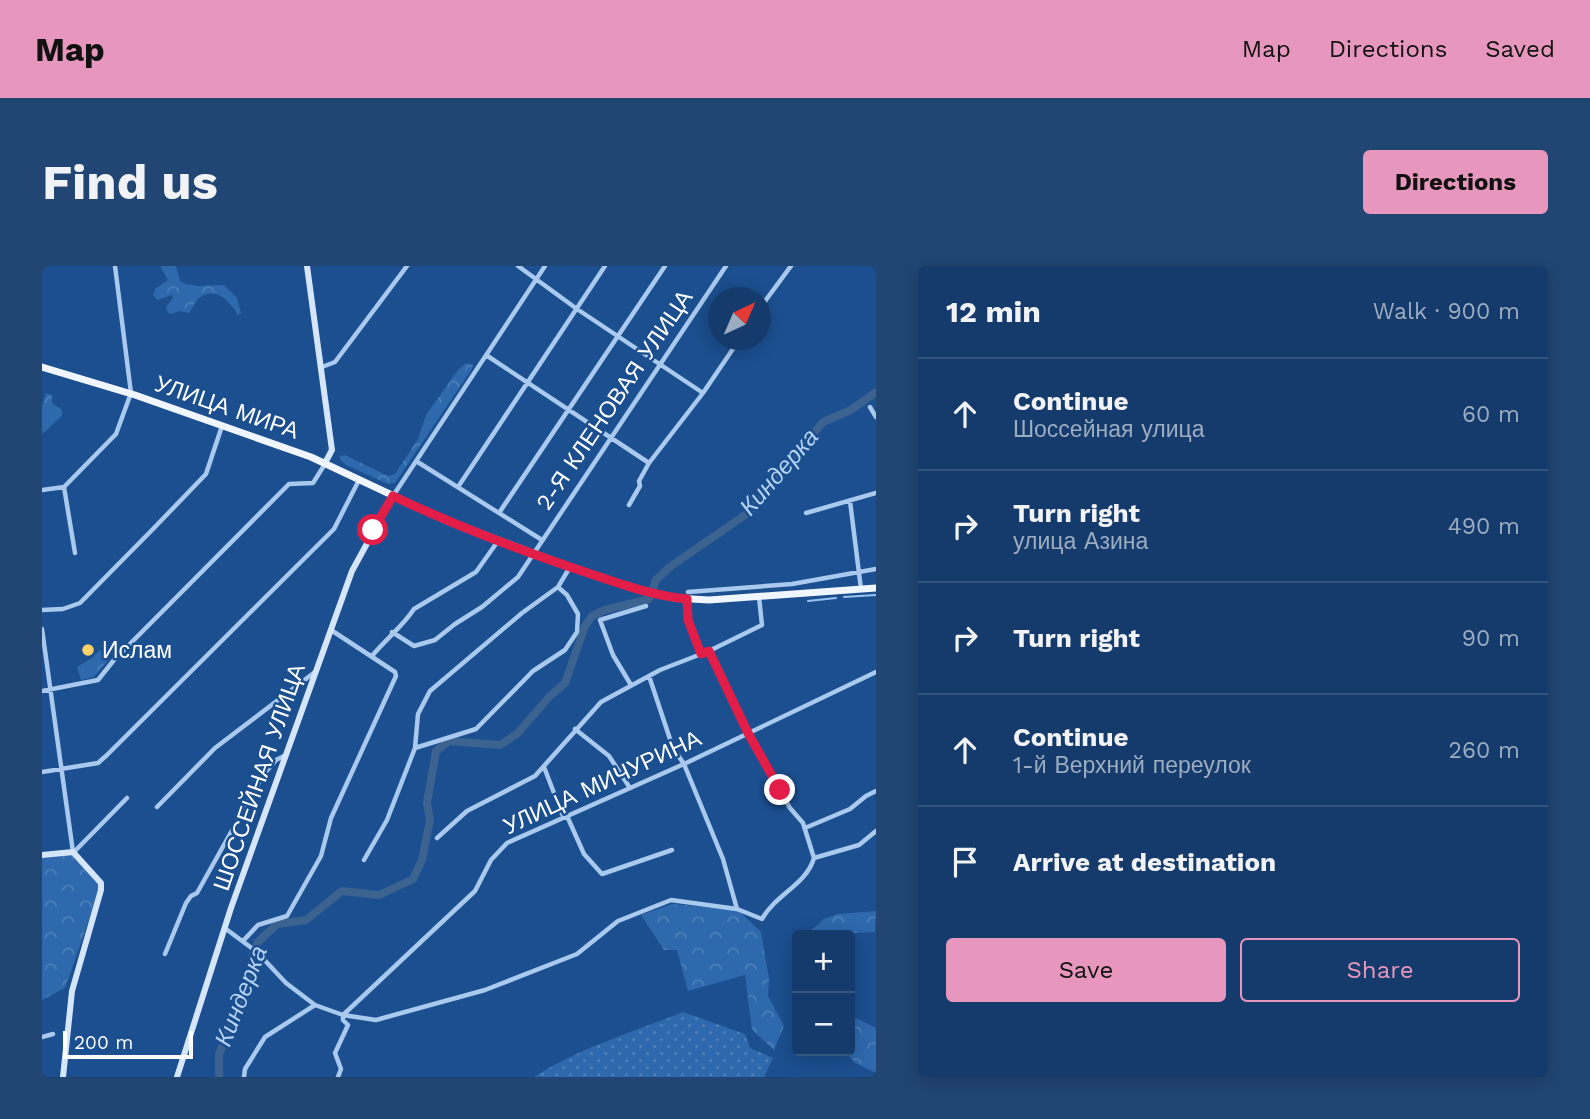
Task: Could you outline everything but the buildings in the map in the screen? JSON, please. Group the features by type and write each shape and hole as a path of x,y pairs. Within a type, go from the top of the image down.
{"main road":[{"name":"УЛИЦА МИРА","path":"42,367 131,393 325,463 445,520 637,589 675,598 688,596 724,600 876,588"}],"street":[{"path":"42,491 64,487 116,434 131,393 115,266"},
{"path":"42,691 98,680 114,660 289,484 313,482 325,463 332,450 307,266"},
{"path":"322,367 335,362 407,266"},
{"path":"517,266 703,393"},
{"path":"393,496 545,266"},
{"path":"458,487 605,266"},
{"path":"499,513 665,266"},
{"name":"2-Я КЛЕНОВАЯ УЛИЦА","path":"392,632 414,646 435,640 482,607 518,577 726,266"},
{"path":"771,294 791,266"},
{"path":"629,505 649,463 733,350"},
{"path":"486,355 649,463"},
{"path":"870,407 876,418"},
{"path":"42,610 63,609 80,604 153,529 206,474 222,425"},
{"path":"416,461 542,540"},
{"path":"42,772 97,763 116,747 334,529 359,479"},
{"path":"64,487 75,553"},
{"path":"806,513 876,493"},
{"name":"ШОССЕЙНАЯ УЛИЦА","path":"177,1077 279,770 330,630 352,571 393,496"},
{"path":"850,501 862,589"},
{"path":"372,656 392,632 408,619 414,609 476,572 498,541"},
{"path":"364,860 387,820 415,748 418,714 430,691 522,613 558,587 570,567"},
{"path":"701,654 688,620 688,596 792,584 876,569"},
{"path":"415,748 476,729 533,671 565,650 578,632 578,614 567,595 558,587"},
{"path":"437,838 467,811 534,776 601,702 649,676 762,625 759,597"},
{"path":"631,685 613,655 600,620 646,606"},
{"path":"42,629 73,852 101,883 102,890 72,991 61,1076"},
{"path":"242,941 258,925 287,916 321,856 331,818 396,676 395,672 330,630"},
{"path":"226,929 255,950 286,983 315,1005 343,1015 376,1020 485,990 577,954 618,921 671,900 737,909 762,919 774,901 810,872 814,858 805,828 790,808 748,733 709,651"},
{"path":"157,807 215,748 315,672"},
{"name":"УЛИЦА МИЧУРИНА","path":"343,1015 475,891 491,860 507,843 684,764 876,672"},
{"path":"649,676 673,748 684,764 723,859 737,909"},
{"path":"575,729 609,756 630,788"},
{"path":"165,954 186,903 197,893 246,802 268,768 284,756"},
{"path":"544,767 562,814 567,816 584,853 602,874 673,850"},
{"path":"268,768 279,770"},
{"path":"805,828 850,809 866,796 876,792"},
{"path":"42,855 73,852 127,798"},
{"path":"814,858 859,845 876,831"},
{"path":"244,1077 265,1037 315,1005"},
{"path":"338,1077 341,1069 335,1053 348,1025 342,1020 343,1015"},
{"path":"42,1037 53,1034"}],"green space":[{"path":"160,266 176,266 180,281 186,284 224,285 237,298 241,313 238,315 222,297 211,294 199,298 189,313 168,313 166,307 173,298 172,295 157,300 153,295 155,289 168,280"},
{"path":"466,363 473,365 472,369 395,483 388,484 340,460 340,456 345,455 388,476 395,474 418,439 426,415"},
{"path":"46,393 52,395 52,403 62,410 62,416 42,434 42,406"},
{"path":"100,650 109,659 94,677 81,680 77,667"},
{"path":"71,854 101,886 65,988 42,1000 42,858"},
{"path":"672,904 738,910 761,932 769,979 768,996 784,1026 774,1050 752,1030 745,975 688,991 677,950 664,950 641,915"},
{"path":"876,911 875,932 812,930 824,919 838,914"},
{"path":"683,1012 745,1034 750,1048 773,1058 764,1077 534,1077 588,1049"},
{"path":"855,1018 876,1028 876,1073 855,1063 849,1056 855,1056"}],"waterway":[{"name":"Киндерка","path":"219,1077 219,1054 253,974 252,957 258,942 277,924 306,920 342,891 379,895 413,879 422,860 430,820 427,803 436,751 449,741 500,745 517,734 565,683 585,626 592,616 649,599 656,580 671,566 748,513 823,422 851,410 876,392"},
{"path":"844,597 876,595"},
{"path":"808,601 836,598"}],"place":[{"name":"Ислам","path":"88,650"}],"route":[{"path":"373,530 393,496 445,520 570,567 637,589 687,599 688,620 701,654 709,651 748,733 780,790"}]}
